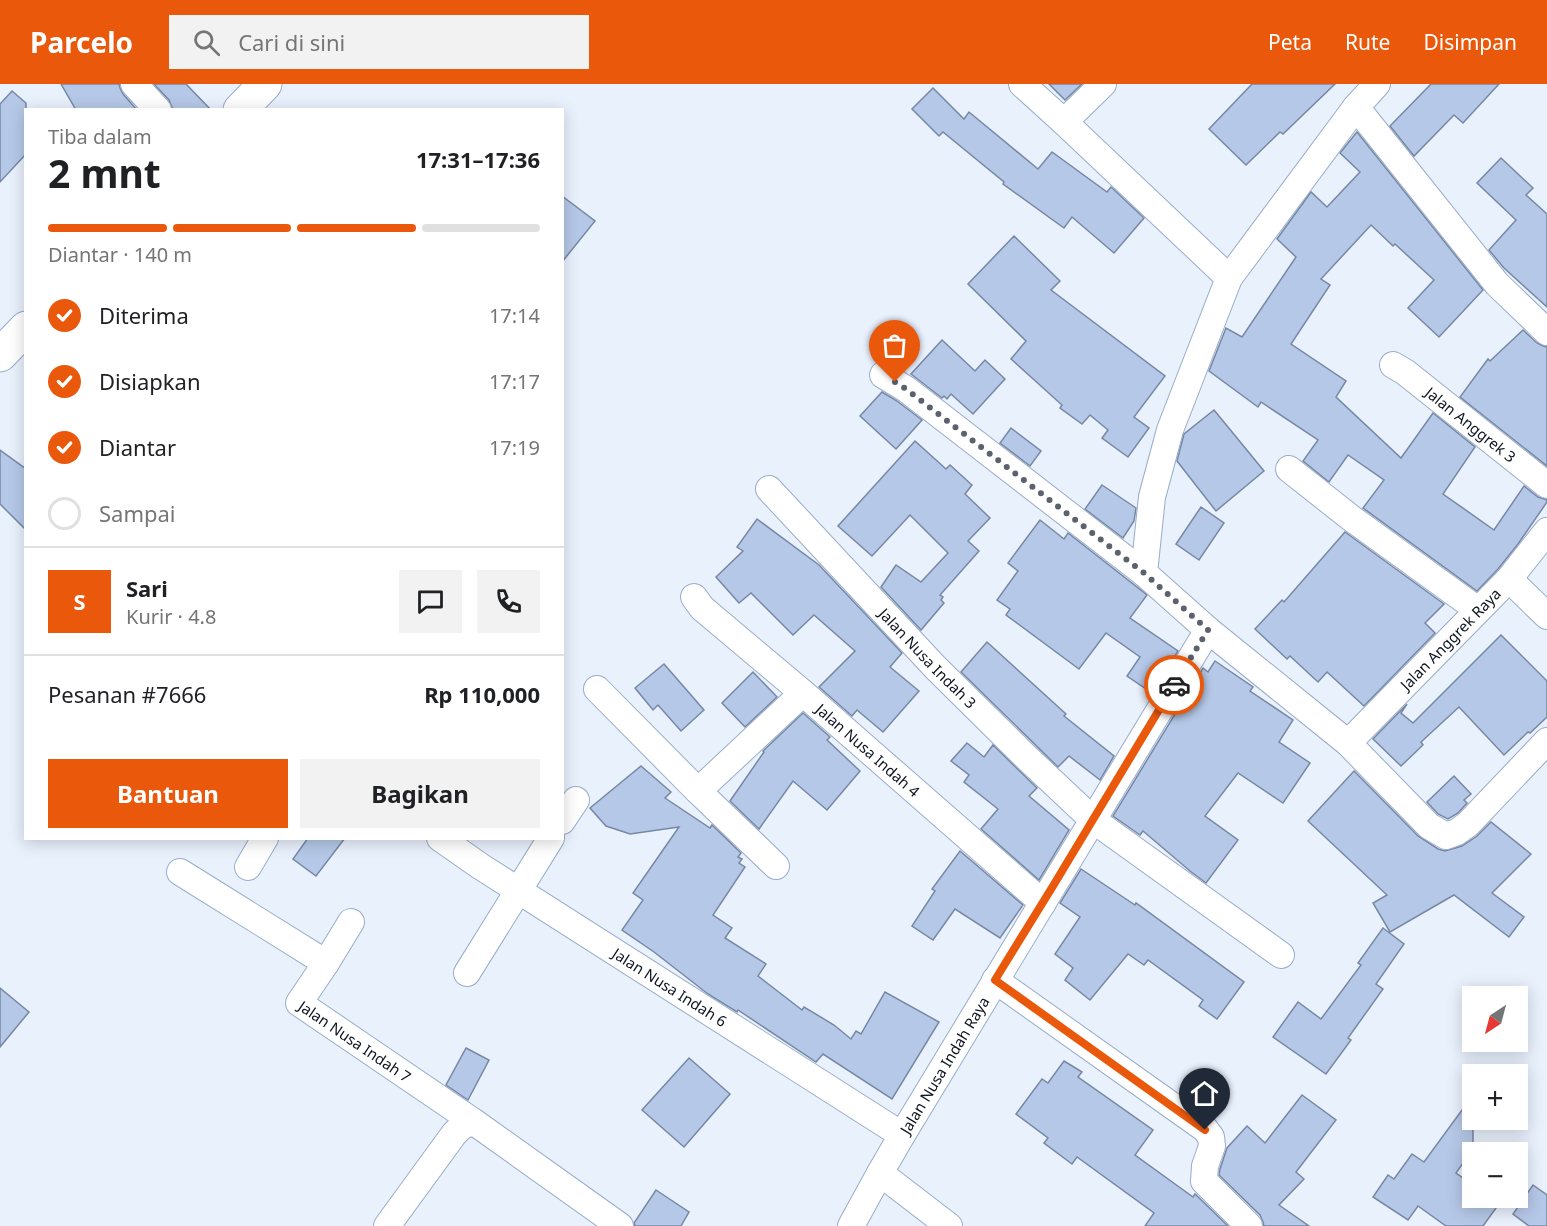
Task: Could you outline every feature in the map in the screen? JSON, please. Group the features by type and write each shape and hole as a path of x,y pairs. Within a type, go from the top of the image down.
{"street":[{"path":"134,84 156,108"},
{"path":"242,108 265,84"},
{"path":"1022,84 1229,278"},
{"path":"1064,122 1103,84"},
{"path":"1144,573 1152,497 1170,430 1229,278 1356,107 1377,84"},
{"path":"1356,107 1497,284 1547,332"},
{"path":"0,355 24,330"},
{"name":"Jalan Anggrek 3","path":"1393,365 1405,372 1547,485"},
{"path":"883,375 906,389 1144,573 1208,630 1348,743 1429,826 1446,836 1468,824 1547,741"},
{"path":"1289,469 1351,518 1478,610"},
{"name":"Jalan Nusa Indah 3","path":"769,489 935,667 1093,820 1281,955"},
{"name":"Jalan Anggrek Raya","path":"1348,743 1509,579 1547,531"},
{"path":"1509,579 1547,616"},
{"name":"Jalan Nusa Indah 4","path":"694,597 702,608 1043,903"},
{"name":"Jalan Nusa Indah Raya","path":"851,1226 902,1135 1208,630"},
{"path":"597,689 776,866"},
{"path":"698,791 803,693"},
{"path":"564,818 576,800"},
{"path":"248,867 264,840"},
{"name":"Jalan Nusa Indah 6","path":"443,840 518,891 902,1135"},
{"path":"467,973 550,840"},
{"path":"180,872 326,963 351,922"},
{"name":"Jalan Nusa Indah 7","path":"326,963 299,1003 474,1122"},
{"path":"995,980 1205,1130 1211,1137 1212,1146 1205,1166 1204,1181 1249,1226"},
{"path":"387,1226 454,1134 462,1126 474,1122 620,1226"},
{"path":"880,1173 949,1226"}],"building":[{"path":"61,84 119,84 123,94 135,108 75,108"},
{"path":"154,84 186,84 209,108 172,108 169,100"},
{"path":"1049,84 1082,84 1065,100"},
{"path":"1252,84 1335,84 1283,134 1280,132 1246,165 1209,129"},
{"path":"1431,84 1499,84 1463,123 1454,115 1414,156 1390,126"},
{"path":"933,88 964,119 969,112 1038,169 1052,152 1107,192 1111,187 1144,218 1114,253 1072,217 1064,228 1003,184 1004,182 943,132 939,136 912,109"},
{"path":"12,91 26,103 26,108 24,108 24,156 0,182 0,104"},
{"path":"1357,132 1483,290 1439,337 1408,308 1434,280 1371,225 1321,279 1330,285 1291,344 1346,381 1336,397 1401,458 1433,413 1475,447 1443,494 1494,530 1524,486 1538,497 1547,500 1518,544 1477,591 1363,508 1384,480 1348,455 1329,482 1303,461 1318,440 1261,402 1258,407 1209,371 1226,328 1242,337 1296,257 1277,239 1311,192 1327,207 1360,172 1340,153"},
{"path":"1501,158 1533,188 1526,195 1547,214 1547,307 1504,268 1489,250 1516,220 1477,183"},
{"path":"564,198 595,221 564,260"},
{"path":"1014,236 1060,281 1051,290 1165,376 1134,417 1149,428 1128,457 1102,438 1108,430 1090,415 1082,424 1060,408 1062,405 1011,359 1026,341 968,284"},
{"path":"1523,330 1537,343 1547,347 1547,466 1460,397 1488,359 1490,361"},
{"path":"942,340 975,371 985,360 1005,379 973,414 951,394 947,399 944,396 942,398 911,374"},
{"path":"882,392 922,420 896,449 860,416"},
{"path":"1214,410 1264,471 1216,511 1177,461 1184,434"},
{"path":"1011,428 1041,451 1030,466 1000,443"},
{"path":"915,441 946,469 950,465 972,485 965,494 990,518 968,541 979,551 940,595 944,603 921,630 881,587 896,565 921,582 948,553 910,515 872,556 838,526"},
{"path":"0,450 24,468 24,528 0,504"},
{"path":"1102,485 1136,508 1134,521 1123,538 1085,509"},
{"path":"1201,507 1224,523 1199,560 1176,544"},
{"path":"757,519 819,565 902,653 890,667 919,691 883,732 857,710 852,716 819,687 855,651 814,615 793,635 751,593 739,603 716,577 743,551 737,547"},
{"path":"1040,520 1064,539 1068,533 1147,595 1130,618 1178,651 1152,693 1127,676 1140,657 1106,633 1079,669 1006,615 1010,609 997,600 1018,571 1008,563"},
{"path":"1345,532 1444,604 1425,623 1435,633 1364,706 1327,672 1318,682 1290,656 1287,659 1255,629 1282,600 1284,602"},
{"path":"1501,635 1547,681 1547,717 1504,755 1459,707 1421,742 1423,745 1401,766 1373,739 1407,704 1401,713 1413,723"},
{"path":"987,642 1066,714 1064,716 1114,756 1100,780 1069,756 1058,767 961,672"},
{"path":"1215,661 1253,687 1250,691 1293,720 1279,742 1310,763 1283,803 1238,773 1205,816 1238,840 1206,883 1143,831 1140,835 1113,816 1203,668 1208,672"},
{"path":"664,664 704,710 681,731 658,705 653,710 635,688"},
{"path":"753,672 777,697 745,727 722,703"},
{"path":"803,713 830,737 827,740 860,771 827,810 793,781 759,829 730,801 763,751"},
{"path":"967,743 984,757 993,745 1037,788 1029,796 1069,830 1039,880 981,829 998,809 964,782 969,775 951,761"},
{"path":"641,766 671,792 665,798 710,828 712,825 741,853 738,857 742,859 739,863 745,867 713,915 732,928 725,938 766,964 758,976 802,1010 804,1007 834,1025 851,1039 856,1031 861,1034 885,992 939,1022 892,1099 823,1054 816,1062 738,1010 737,1012 708,994 622,930 643,900 633,893 679,827 630,834 606,826 590,808"},
{"path":"1354,771 1418,836 1438,849 1445,851 1462,846 1477,836 1491,822 1531,854 1492,893 1524,917 1509,937 1454,895 1390,932 1373,903 1387,895 1308,821"},
{"path":"1454,776 1471,794 1464,800 1467,803 1458,813 1448,819 1438,814 1427,802"},
{"path":"307,840 343,840 316,876 293,859"},
{"path":"960,851 1023,905 1000,938 955,909 933,940 912,926 935,891 932,889"},
{"path":"1081,869 1135,905 1136,903 1244,982 1217,1019 1199,1006 1203,1000 1148,960 1144,965 1128,954 1090,1000 1065,980 1073,968 1055,954 1080,917 1060,903"},
{"path":"1383,928 1404,944 1376,984 1383,989 1348,1038 1351,1040 1326,1074 1273,1037 1298,1002 1321,1019 1361,965 1358,963"},
{"path":"0,988 29,1012 0,1047"},
{"path":"466,1048 489,1060 468,1100 446,1085"},
{"path":"689,1058 730,1094 684,1147 642,1110"},
{"path":"1064,1061 1082,1072 1078,1077 1153,1130 1135,1155 1193,1197 1195,1194 1228,1226 1145,1226 1154,1213 1077,1157 1072,1164 1044,1143 1048,1138 1016,1114 1042,1079 1048,1083"},
{"path":"1302,1095 1336,1120 1296,1172 1304,1179 1279,1205 1309,1226 1264,1226 1260,1215 1219,1175 1220,1169 1227,1148 1247,1126 1265,1143"},
{"path":"1462,1110 1462,1130 1473,1130 1473,1142 1462,1142 1462,1165 1456,1173 1462,1177 1462,1208 1496,1208 1483,1226 1446,1226 1418,1206 1408,1220 1373,1197 1388,1175 1394,1179 1412,1154 1424,1162"},
{"path":"1533,1185 1547,1195 1547,1226 1529,1226 1513,1214 1517,1208 1528,1208 1528,1192"},
{"path":"656,1190 689,1212 681,1226 635,1226 634,1223"}],"way so far":[{"path":"895,382 1144,573 1208,630 1174,685"}],"route":[{"path":"1174,685 995,980 1205,1130"}]}
